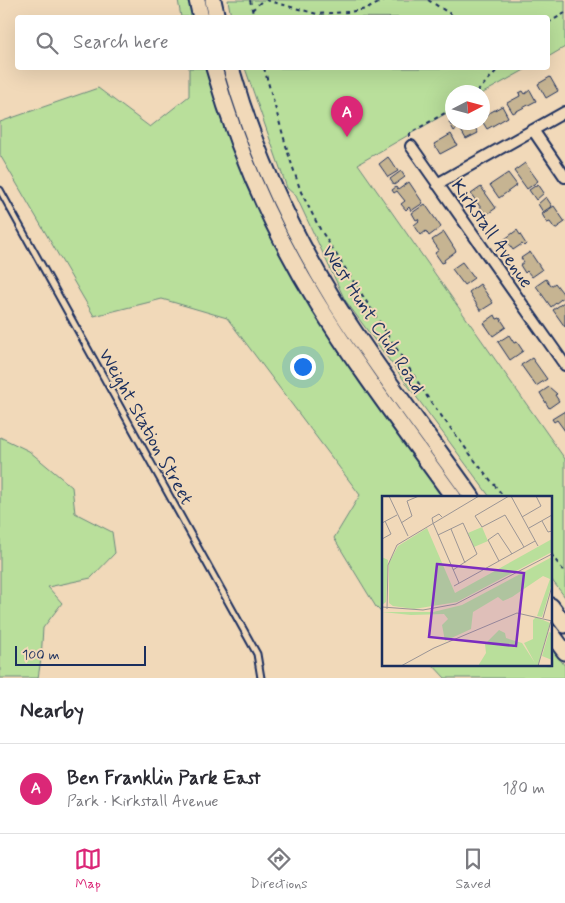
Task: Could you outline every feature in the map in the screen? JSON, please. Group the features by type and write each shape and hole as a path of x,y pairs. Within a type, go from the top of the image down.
{"main road":[{"path":"197,0 200,15"},
{"path":"213,0 216,15"},
{"name":"West Hunt Club Road","path":"215,70 231,122 257,186 278,232 304,280 350,354 451,496"},
{"name":"West Hunt Club Road","path":"232,70 262,157 282,204 308,255 334,301 361,342 471,496"},
{"path":"552,607 565,625"},
{"path":"552,634 565,652"}],"street":[{"path":"437,184 565,112"},
{"path":"532,130 565,177"},
{"name":"Kirkstall Avenue","path":"411,146 565,365"}],"lane":[{"name":"Weight Station Street","path":"0,190 257,654 261,678"}],"path":[{"path":"250,0 253,15"},
{"path":"252,10 262,0"},
{"path":"266,0 317,14 367,9 384,0"},
{"path":"428,0 452,15"},
{"path":"550,22 565,13"},
{"path":"265,70 298,183 320,229 428,398 503,496"},
{"path":"484,85 497,70"},
{"path":"411,146 410,133 445,113"},
{"path":"552,555 565,573"}],"green space":[{"path":"178,0 190,0 194,15 181,15"},
{"path":"228,0 565,0 565,47 550,56 550,15 231,15"},
{"path":"189,70 209,70 268,228 308,303 383,413 443,496 382,496 382,613 376,607 334,538 360,495 227,318 162,299 94,316 0,155 0,122 98,88 150,127 189,96"},
{"path":"246,70 524,70 490,89 490,85 445,85 445,114 358,164 565,459 565,597 552,580 552,496 489,496 345,300 296,196 287,188"},
{"path":"0,437 29,451 72,487 75,513 112,532 115,553 91,578 48,587 62,603 43,628 38,678 0,678"},
{"path":"552,648 565,666 565,678 445,678 434,666 552,666"}],"building":[{"path":"550,77 558,91 546,98 538,84"},
{"path":"530,90 536,101 513,113 507,103 520,96 519,93 523,91 525,94"},
{"path":"502,106 508,117 490,127 490,113"},
{"path":"461,130 476,130 478,133 466,139"},
{"path":"451,134 457,145 440,154 434,144"},
{"path":"388,157 398,171 388,177 379,164"},
{"path":"525,163 538,181 527,189 514,171"},
{"path":"401,171 405,177 394,185 390,179"},
{"path":"508,173 517,185 499,198 490,185"},
{"path":"409,182 423,203 411,211 409,207 406,210 401,204 405,201 397,191 394,193 392,190 396,187 398,190"},
{"path":"538,184 544,193 536,200 529,190"},
{"path":"481,187 496,208 486,215 471,194"},
{"path":"546,197 552,206 543,212 538,204"},
{"path":"425,204 441,227 429,236 426,231 421,235 414,225 419,221 418,219 416,220 412,213"},
{"path":"554,206 565,222 555,229 550,222 547,223 542,214"},
{"path":"517,230 526,244 524,246 522,244 513,250 505,239"},
{"path":"444,232 456,251 442,263 435,253 439,250 432,240"},
{"path":"530,252 542,270 532,277 527,271 525,273 520,265 524,262 521,258"},
{"path":"462,262 474,278 464,285 452,269"},
{"path":"546,279 551,286 555,283 565,296 551,307 536,286"},
{"path":"480,284 493,303 482,310 480,310 469,292"},
{"path":"565,303 565,327 553,310"},
{"path":"495,315 497,319 500,318 506,327 493,336 484,323"},
{"path":"509,335 514,343 517,342 523,351 510,360 498,342"},
{"path":"532,358 547,379 536,386 521,365"},
{"path":"549,387 557,394 555,395 559,401 549,408 540,393"},
{"path":"565,411 565,431 557,420 554,422 552,419"}],"place":[{"name":"Ben Franklin Park East","path":"347,137"}]}
